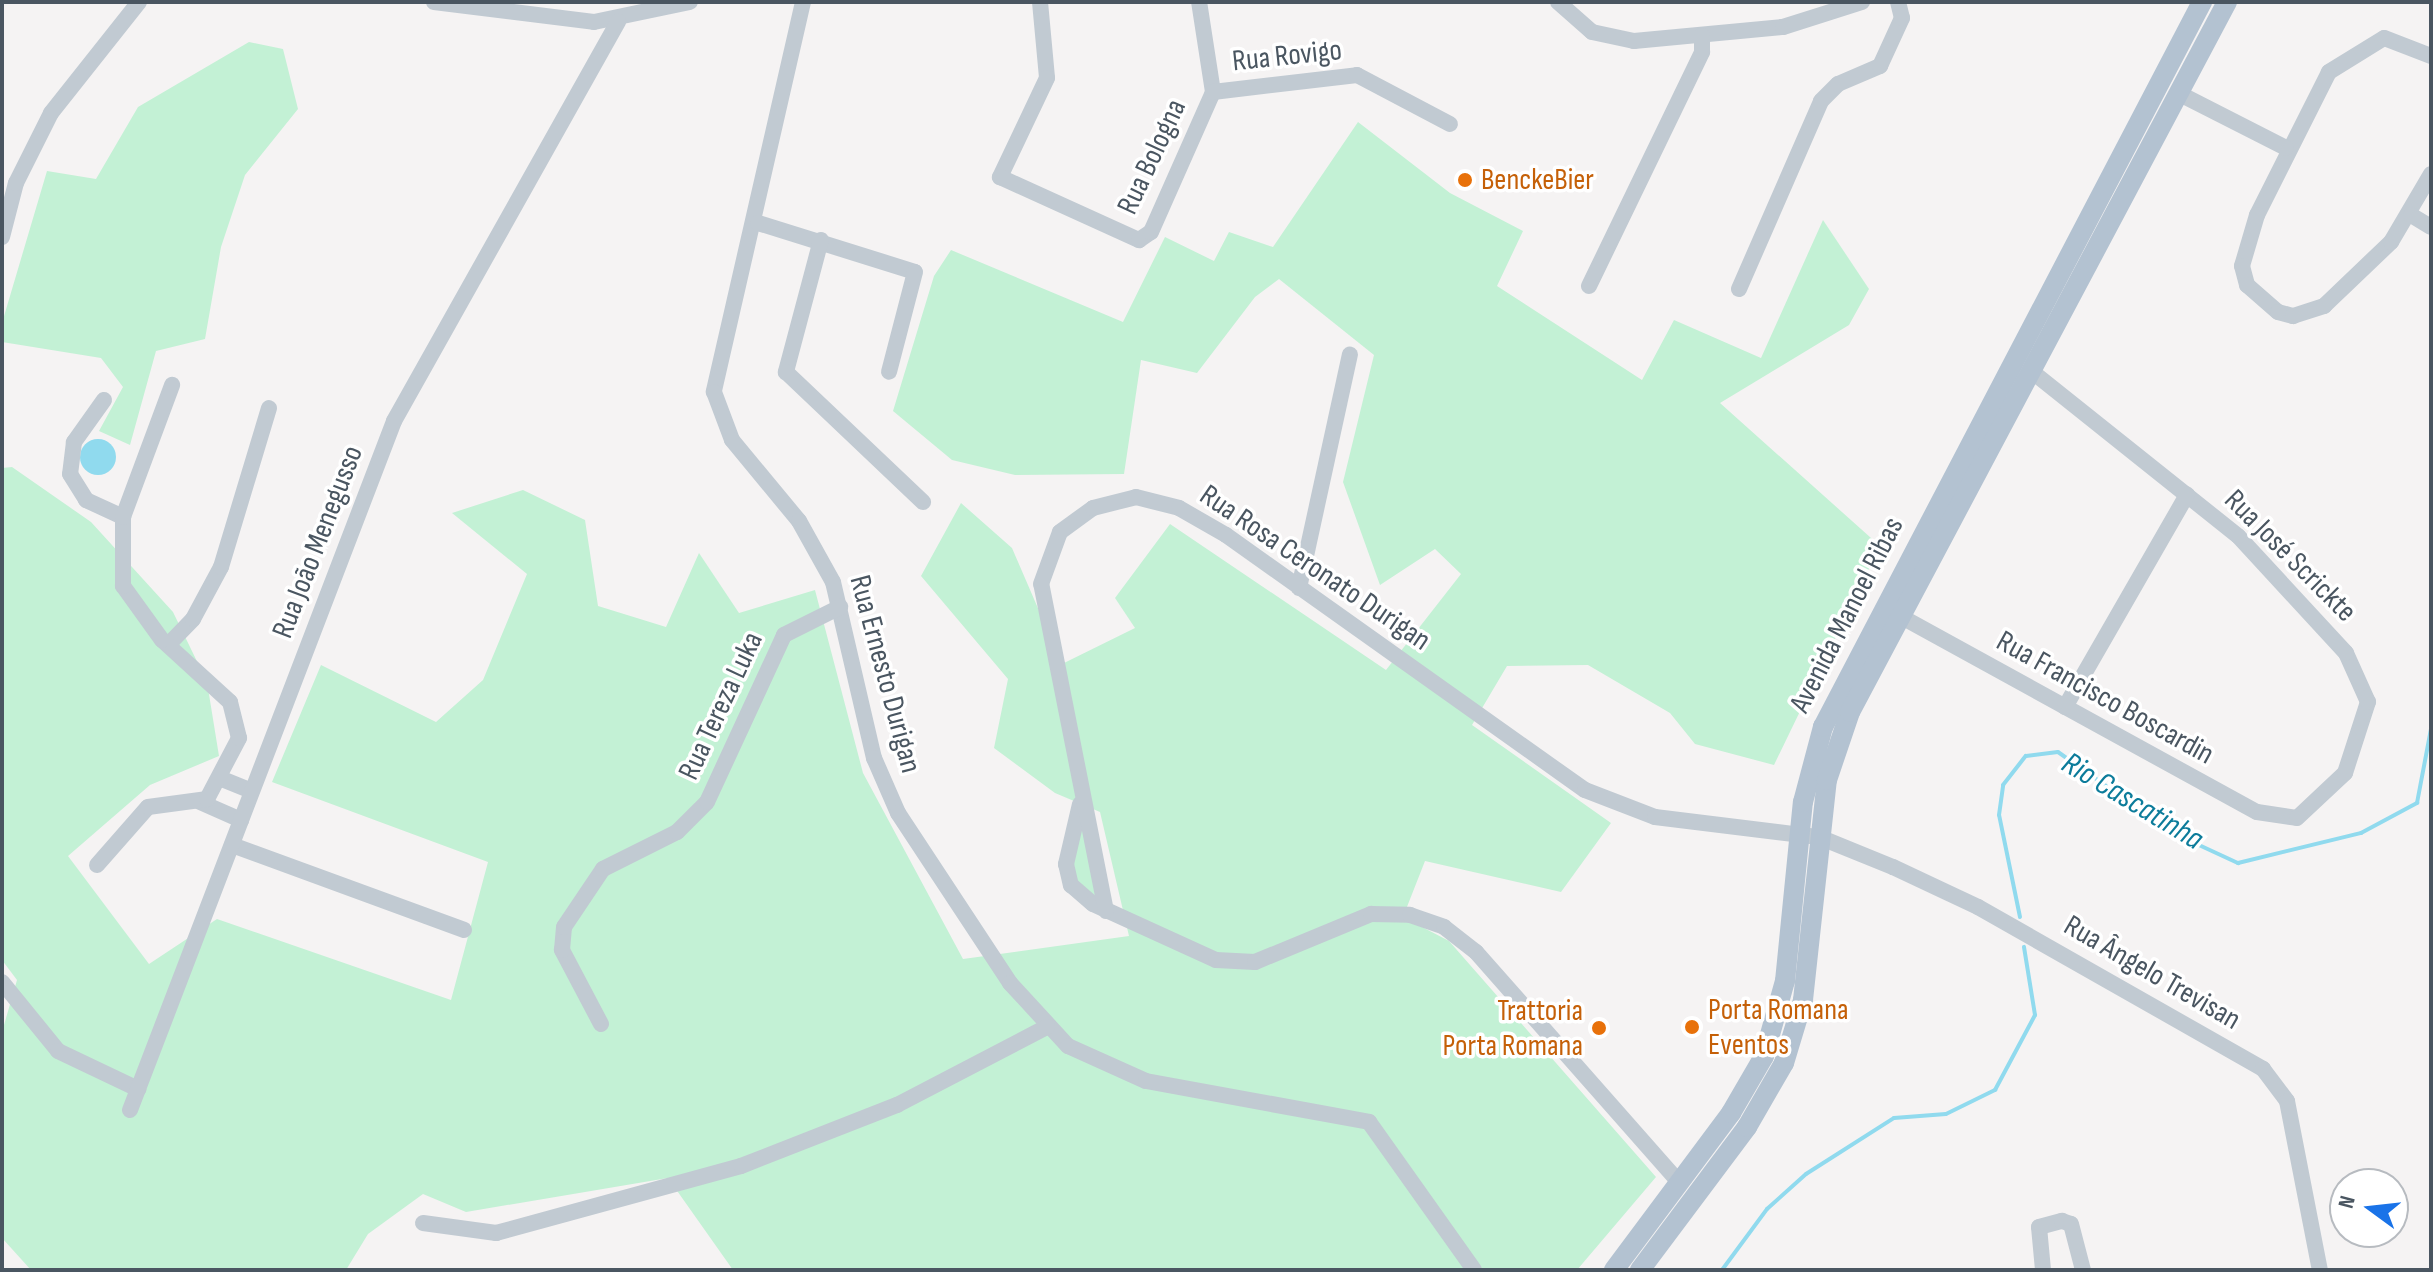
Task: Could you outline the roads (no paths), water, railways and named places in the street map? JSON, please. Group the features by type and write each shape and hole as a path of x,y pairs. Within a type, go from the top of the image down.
{"main road":[{"name":"Avenida Manoel Ribas","path":"1640,1270 1671,1230 1784,1063 1803,1000 1814,751 1869,632 2202,2"},
{"name":"Avenida Manoel Ribas","path":"1614,1270 1746,1092 1772,1035 1809,836 1833,758 1862,688 2227,2"},
{"path":"2178,93 2173,74 2187,31"},
{"path":"2138,169 2154,118 2147,107"},
{"path":"2029,330 2024,359 2031,371"},
{"path":"2006,374 2013,404"},
{"path":"1900,616 1895,593 1908,559"},
{"path":"1862,688 1877,642 1869,632"},
{"path":"1671,1230 1685,1193 1680,1183"}],"street":[{"path":"2,237 6,203 66,88 139,2"},
{"path":"434,2 618,22 690,2"},
{"name":"Rua Ernesto Durigan","path":"803,2 756,226 725,336 716,407 732,440 811,539 840,607 874,758 898,813 1047,1027 1095,1062 1146,1081 1369,1122 1474,1270"},
{"name":"Rua Bologna","path":"1040,2 1047,78 1000,177 1144,239 1213,92 1199,2"},
{"path":"1558,2 1592,32 1617,40 1702,36 1804,23 1862,2"},
{"path":"1739,289 1821,101 1838,84 1880,66 1902,18 1898,2"},
{"name":"Rua João Menegusso","path":"130,1110 394,421 618,22"},
{"path":"1589,286 1702,52 1702,36"},
{"path":"2431,56 2384,38 2347,55 2318,89 2286,148 2242,266 2247,285 2278,312 2308,314 2346,290 2411,215 2431,174"},
{"name":"Rua Rovigo","path":"1213,92 1357,75 1450,124"},
{"path":"2178,93 2286,148"},
{"path":"2411,215 2431,227"},
{"path":"756,226 915,272 889,372"},
{"path":"820,244 786,372 923,502"},
{"path":"1299,588 1350,355"},
{"name":"Rua José Scrickte","path":"2031,371 2187,495 2259,559 2346,653 2366,687 2362,736 2345,773 2315,806 2287,820"},
{"path":"172,385 123,517 126,596 168,645 239,718 222,779 200,802"},
{"path":"104,400 74,442 70,474 86,500 123,517"},
{"path":"168,645 199,609 221,567 269,408"},
{"path":"2065,707 2187,495"},
{"name":"Rua Rosa Ceronato Durigan","path":"1106,911 1042,602 1043,566 1060,532 1113,501 1158,501 1203,520 1585,790 1655,817 1809,836"},
{"name":"Rua Tereza Luka","path":"601,1024 562,950 564,927 603,869 677,832 707,802 784,635 840,607"},
{"name":"Rua Francisco Boscardin","path":"1900,616 2242,805 2287,820"},
{"path":"222,779 252,791"},
{"path":"1081,790 1067,875 1106,911 1242,965 1371,914 1410,915 1444,927 1476,952 1680,1183"},
{"path":"97,865 148,807 200,802 241,820"},
{"name":"Rua Ângelo Trevisan","path":"1809,836 2001,920 2277,1081 2290,1110 2320,1270"},
{"path":"232,845 464,930"},
{"path":"2,982 58,1051 138,1089"},
{"path":"423,1223 496,1233 741,1166 897,1105 1047,1027"},
{"path":"2043,1270 2039,1227 2062,1221 2071,1224 2083,1270"}],"water":[{"path":"98,439 111,444 116,457 111,470 98,475 85,470 80,457 85,444"}],"waterway":[{"name":"Rio Cascatinha","path":"2431,653 2431,712"},
{"name":"Rio Cascatinha","path":"2020,917 1999,815 2003,785 2026,756 2058,752 2173,833 2238,863 2361,833 2417,803 2431,729"},
{"name":"Rio Cascatinha","path":"1722,1270 1767,1209 1806,1174 1894,1118 1946,1114 1995,1090 2035,1015 2024,947"}],"place":[{"name":"BenckeBier","path":"1465,180"},
{"name":"Porta Romana Eventos","path":"1692,1027"},
{"name":"Trattoria Porta Romana","path":"1599,1028"}]}
